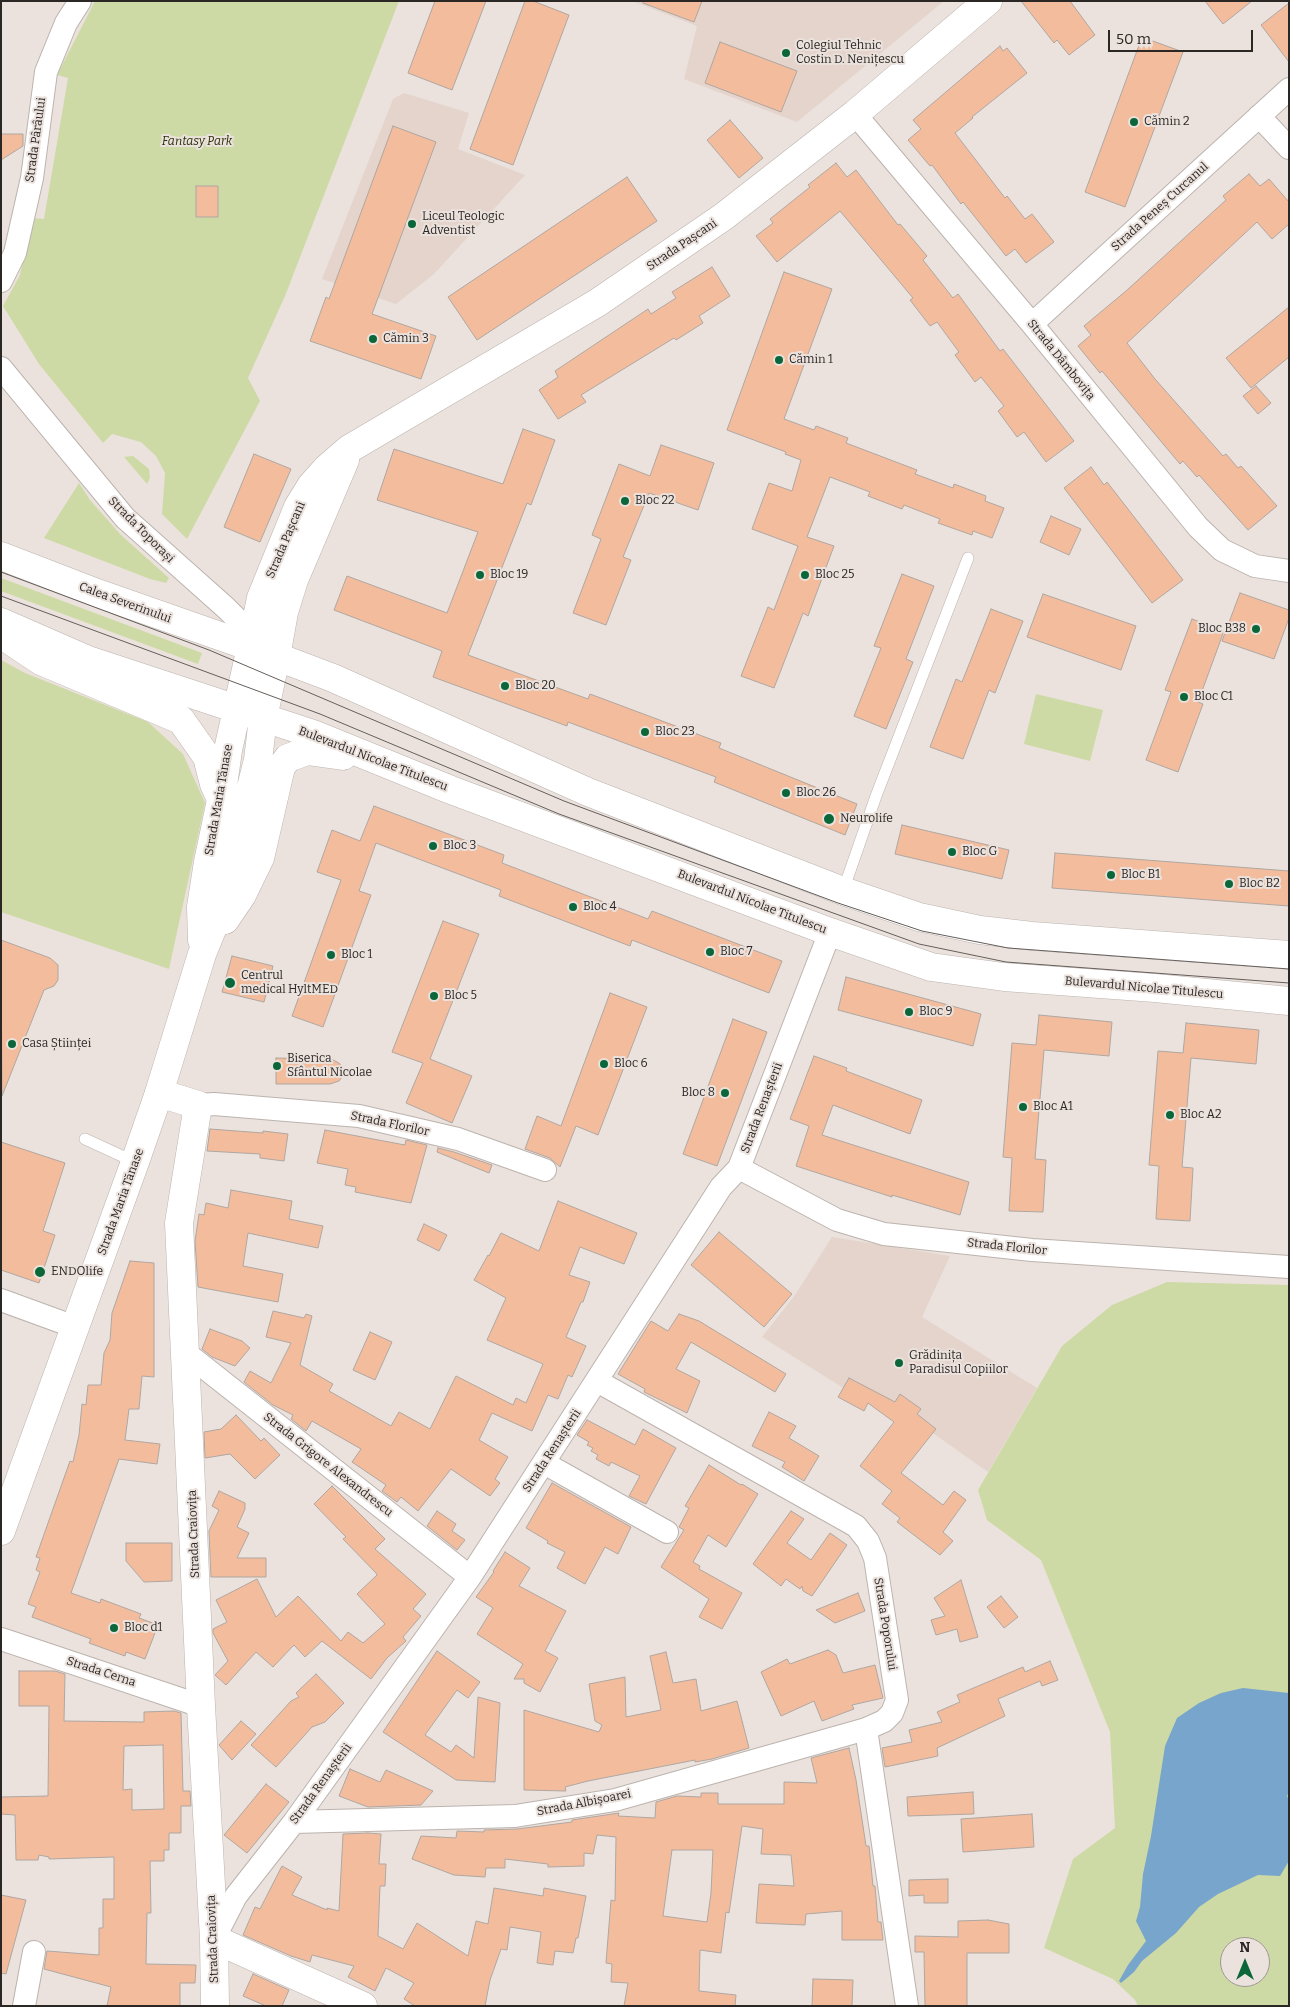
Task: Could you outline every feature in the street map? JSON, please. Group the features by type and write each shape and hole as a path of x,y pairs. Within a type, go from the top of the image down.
{"main road":[{"name":"Strada Pașcani","path":"252,641 261,598 298,507 311,486 327,468 349,449 597,303 723,217 855,114 988,1"},
{"name":"Strada Pașcani","path":"276,657 284,612 294,580 349,449"},
{"name":"Calea Severinului","path":"1,556 97,593 252,641"},
{"path":"1,622 88,660 237,709"},
{"path":"1,633 41,661 181,720 207,757 214,784 221,800"},
{"path":"252,641 276,657 333,678 588,792 843,891 919,917 980,930 1289,955"},
{"name":"Strada Maria Tănase","path":"202,954 201,907 208,862 221,800 228,750 252,641"},
{"name":"Strada Maria Tănase","path":"1,1531 135,1162 159,1093 202,954 220,910 256,769 276,657"},
{"name":"Bulevardul Nicolae Titulescu","path":"237,709 313,734 830,932 931,967 1004,978 1155,988 1289,1001"},
{"path":"202,954 242,895 260,858 281,767 288,758 307,751 377,760"},
{"path":"159,1093 198,1104"},
{"name":"Strada Craiovița","path":"198,1104 179,1223 201,1706 214,1939 215,2006"},
{"path":"214,1939 362,2006"}],"street":[{"name":"Strada Pârâului","path":"1,281 15,253 32,178 46,72 66,23 80,1"},
{"name":"Strada Peneș Curcanul","path":"1032,324 1289,89"},
{"name":"Strada Dâmbovița","path":"855,114 1032,324 1198,527 1222,550 1256,566 1289,570"},
{"path":"1259,116 1289,148"},
{"name":"Strada Toporași","path":"1,368 126,518 226,608 252,641"},
{"name":"Strada Renașterii","path":"214,1939 236,1896 294,1822 470,1577 721,1187 739,1168 830,932"},
{"name":"Strada Florilor","path":"198,1104 359,1116 458,1139 545,1170"},
{"name":"Strada Florilor","path":"739,1168 837,1220 884,1234 1032,1250 1289,1267"},
{"path":"1,1300 76,1327"},
{"name":"Strada Grigore Alexandrescu","path":"186,1353 470,1577"},
{"name":"Strada Poporului","path":"597,1381 856,1526 868,1541 875,1558 897,1700 892,1713 888,1717 866,1729"},
{"path":"544,1463 667,1532"},
{"name":"Strada Cerna","path":"1,1639 201,1706"},
{"path":"866,1729 907,2006"},
{"name":"Strada Albișoarei","path":"294,1822 515,1816 616,1800 866,1729"},
{"path":"24,2006 34,1952"}],"lane":[{"path":"843,891 876,796 968,558"},
{"path":"85,1139 135,1162"}],"shaded area":[{"name":"Colegiul Tehnic Costin D. Nenițescu","path":"632,1 944,1 797,122 684,79 697,26"},
{"name":"Liceul Teologic Adventist","path":"404,93 469,113 458,149 525,175 434,274 396,304 322,279 393,99"},
{"name":"Grădinița Paradisul Copiilor","path":"832,1237 950,1256 922,1317 1037,1388 988,1472 893,1405 845,1389 762,1337 795,1295"}],"green space":[{"name":"Fantasy Park","path":"95,1 399,1 285,296 248,378 260,401 187,539 162,514 165,473 156,456 141,442 112,434 103,443 39,364 3,306 20,275 32,218 44,219 68,78 57,75"},
{"path":"133,456 149,469 150,478 147,484 124,457"},
{"path":"79,483 90,500 121,535 169,578 166,583 150,579 44,538"},
{"path":"1,578 202,653 198,664 1,591"},
{"path":"1,660 25,673 148,722 183,754 205,803 169,969 1,912"},
{"path":"1036,694 1103,710 1090,761 1024,744"},
{"path":"1167,1282 1289,1285 1289,2005 1138,2006 1135,2000 1113,1979 1044,1948 1073,1859 1115,1828 1110,1732 1041,1560 987,1520 978,1490 1062,1346 1112,1305"}],"water":[{"path":"1243,1688 1289,1693 1289,1790 1287,1797 1289,1798 1289,1861 1280,1876 1258,1875 1218,1894 1199,1907 1176,1933 1142,1961 1134,1972 1121,1983 1119,1981 1128,1965 1146,1941 1136,1921 1140,1907 1143,1874 1165,1746 1177,1718 1199,1703 1221,1693"}],"building":[{"path":"435,1 486,1 452,90 408,73"},
{"path":"525,1 533,1 569,15 513,165 470,149"},
{"path":"643,1 702,1 694,22 643,3"},
{"path":"1021,1 1070,1 1095,35 1069,55 1057,40 1054,43"},
{"path":"1205,1 1252,1 1223,24"},
{"path":"1289,3 1289,62 1261,25"},
{"name":"Cămin 2","path":"1142,37 1183,52 1125,207 1085,192"},
{"path":"720,42 797,71 781,112 705,83"},
{"path":"1000,46 1003,51 1007,48 1027,73 955,133 1005,198 1007,196 1025,219 1032,214 1054,242 1026,263 1015,249 1006,256 963,202 961,204 932,165 930,166 908,140 921,129 913,120"},
{"path":"730,120 763,158 739,178 707,140"},
{"path":"393,126 436,142 372,314 436,336 421,379 310,341 326,297 329,299"},
{"path":"1,134 23,134 23,146 1,160"},
{"path":"836,163 847,177 856,170 898,225 900,224 927,256 923,260 953,298 958,294 1000,351 1003,349 1074,441 1046,462 1024,432 1017,437 998,411 1004,406 981,377 975,382 955,355 959,352 937,322 930,326 910,300 913,298 840,211 777,262 756,236 773,223 770,219"},
{"path":"1249,174 1260,186 1269,179 1289,202 1289,224 1272,239 1257,222 1127,343 1155,379 1223,456 1226,454 1238,468 1241,466 1277,506 1248,530 1199,475 1197,477 1183,461 1180,464 1102,371 1100,373 1078,346 1091,335 1084,326 1126,291 1226,200 1223,196"},
{"path":"627,177 657,221 477,340 448,297"},
{"path":"196,186 218,186 218,217 196,217"},
{"path":"712,267 730,296 699,316 703,323 676,340 674,338 581,395 586,402 558,419 539,390 558,377 555,371 648,309 651,314 676,298 672,292"},
{"path":"784,272 832,289 784,419 814,430 816,426 848,438 846,443 917,470 915,474 953,488 954,484 986,496 985,501 1004,508 992,538 973,531 972,535 938,523 940,519 904,505 902,509 868,496 870,492 830,477 807,537 834,546 808,616 803,613 774,688 741,676 768,607 774,610 798,546 752,529 769,483 792,491 801,460 785,454 786,452 727,430"},
{"path":"1289,307 1289,357 1251,388 1226,358"},
{"path":"1256,386 1271,403 1258,414 1243,396"},
{"path":"523,429 555,440 531,505 527,503 468,655 588,699 590,694 721,743 719,748 857,804 845,835 714,782 716,777 568,722 567,726 433,677 442,651 334,610 347,576 447,613 478,532 377,500 394,449 503,484"},
{"name":"Bloc 22","path":"661,445 714,463 698,510 649,493 623,557 631,560 606,625 573,613 601,539 592,535 619,464 650,476"},
{"path":"254,454 291,469 260,542 224,527"},
{"path":"1091,467 1104,485 1107,482 1183,580 1152,603 1064,488"},
{"path":"1051,516 1081,529 1069,555 1040,542"},
{"path":"902,574 934,586 906,659 913,662 886,729 854,716 881,648 874,646"},
{"name":"Bloc B38","path":"1240,593 1289,610 1289,618 1274,659 1222,641"},
{"path":"1043,594 1136,626 1121,670 1027,637"},
{"path":"991,609 1023,621 995,693 989,690 963,759 930,747 956,679 962,682"},
{"name":"Bloc C1","path":"1192,619 1224,631 1198,702 1203,704 1178,772 1146,760 1171,692 1165,690"},
{"path":"374,806 504,855 502,863 648,919 652,911 782,961 769,993 632,940 630,946 499,896 501,890 376,843 359,891 371,895 323,1027 292,1016 341,880 317,872 332,830 360,841"},
{"name":"Bloc G","path":"902,825 1009,850 1002,879 895,854"},
{"path":"1055,853 1289,871 1289,906 1052,888"},
{"name":"Bloc 5","path":"443,921 479,934 430,1059 472,1076 452,1123 406,1103 423,1063 392,1052"},
{"name":"Casa Științei","path":"1,940 50,958 58,965 58,980 54,986 44,990 2,1096"},
{"path":"232,956 273,966 264,1002 222,992"},
{"name":"Bloc 9","path":"846,977 981,1014 973,1046 838,1010"},
{"name":"Bloc 6","path":"610,993 647,1007 598,1135 576,1126 560,1167 550,1158 525,1149 537,1116 561,1126"},
{"name":"Bloc A1","path":"1039,1015 1112,1022 1109,1056 1044,1050 1035,1159 1046,1160 1043,1212 1009,1211 1012,1158 1003,1157 1012,1043 1036,1045"},
{"name":"Bloc 8","path":"733,1019 767,1032 717,1166 683,1154"},
{"name":"Bloc A2","path":"1186,1023 1259,1030 1256,1064 1191,1058 1182,1167 1193,1168 1190,1221 1156,1219 1159,1166 1149,1165 1158,1051 1183,1053"},
{"path":"814,1056 847,1068 846,1071 922,1100 910,1134 833,1105 822,1135 969,1182 960,1215 892,1195 892,1197 796,1166 809,1126 790,1119"},
{"path":"276,1058 331,1059 342,1067 342,1077 339,1081 330,1084 276,1084"},
{"path":"210,1129 288,1134 284,1161 260,1158 260,1154 207,1151"},
{"path":"325,1130 405,1145 406,1140 427,1145 411,1203 355,1192 356,1187 345,1185 348,1169 317,1163"},
{"path":"1,1142 65,1163 43,1231 55,1235 39,1283 1,1270"},
{"path":"438,1148 492,1165 489,1173 437,1152"},
{"path":"231,1190 292,1201 289,1219 323,1226 318,1248 248,1233 243,1266 283,1274 278,1302 198,1287 195,1241 199,1214 204,1215 206,1203 228,1208"},
{"path":"558,1201 637,1233 624,1264 580,1247 569,1275 590,1282 583,1302 581,1302 566,1337 586,1346 572,1377 568,1375 558,1399 548,1395 532,1431 492,1413 479,1440 508,1457 495,1479 500,1483 490,1496 451,1469 418,1511 401,1497 397,1502 382,1491 386,1485 352,1462 361,1449 312,1421 306,1431 291,1419 293,1415 273,1405 244,1382 250,1371 271,1383 291,1343 266,1337 273,1311 304,1318 306,1314 312,1316 300,1365 333,1384 329,1391 391,1426 399,1412 430,1429 456,1376 513,1405 516,1398 526,1403 543,1364 487,1340 506,1298 474,1280 501,1233 539,1251"},
{"path":"424,1224 447,1235 439,1251 417,1240"},
{"path":"719,1232 792,1294 764,1327 691,1265"},
{"path":"130,1261 154,1263 154,1377 142,1376 139,1409 129,1409 125,1440 160,1444 157,1464 119,1459 71,1593 100,1603 101,1599 141,1614 139,1618 158,1625 145,1659 126,1652 125,1656 89,1643 91,1639 32,1617 36,1607 28,1604 40,1572 36,1570 40,1558 36,1557 70,1461 73,1462 79,1435 82,1404 86,1405 88,1385 101,1385 104,1353 110,1340 112,1313"},
{"path":"679,1314 699,1321 786,1374 775,1392 691,1342 676,1369 700,1381 687,1413 644,1392 645,1389 618,1374 651,1321 668,1331"},
{"path":"210,1329 242,1341 250,1348 235,1366 212,1357 202,1349"},
{"path":"370,1332 392,1342 375,1380 353,1370"},
{"path":"849,1378 895,1402 900,1394 921,1409 917,1414 936,1429 901,1473 943,1505 954,1491 966,1500 943,1532 953,1541 940,1555 897,1522 900,1518 882,1504 892,1491 860,1466 894,1422 868,1403 864,1411 838,1397"},
{"path":"769,1412 796,1426 789,1438 819,1456 804,1481 782,1467 785,1462 752,1446"},
{"path":"236,1415 261,1441 264,1438 280,1455 255,1479 230,1454 205,1458 204,1432 221,1429"},
{"path":"587,1420 635,1445 643,1429 676,1448 646,1504 629,1496 640,1476 611,1462 609,1466 596,1459 598,1455 591,1451 593,1448 587,1445 589,1442 577,1435"},
{"path":"709,1465 758,1494 726,1547 708,1535 693,1562 700,1566 699,1569 742,1593 722,1629 699,1617 709,1599 661,1567 684,1530 679,1527 689,1508 685,1506"},
{"path":"552,1483 631,1527 618,1554 605,1547 585,1584 557,1568 565,1552 547,1543 548,1541 526,1528"},
{"path":"332,1486 385,1539 375,1549 426,1594 413,1609 421,1616 403,1637 406,1641 387,1658 371,1679 322,1641 305,1657 294,1645 273,1667 256,1652 226,1685 215,1675 228,1661 213,1633 213,1629 227,1622 216,1600 257,1579 276,1617 298,1596 341,1641 348,1632 363,1643 385,1624 357,1594 377,1575 376,1573 343,1539 346,1537 314,1504"},
{"path":"219,1491 245,1503 245,1509 237,1527 249,1533 237,1558 266,1558 266,1577 211,1577 209,1531 219,1510 212,1506"},
{"path":"437,1511 456,1524 452,1531 465,1540 457,1550 427,1526"},
{"path":"791,1511 804,1519 787,1543 811,1560 830,1533 847,1545 812,1596 803,1591 802,1586 800,1589 786,1579 781,1586 753,1564"},
{"path":"126,1543 172,1543 172,1581 144,1582 126,1561"},
{"path":"505,1552 530,1568 519,1586 566,1611 545,1651 558,1658 540,1692 524,1683 524,1679 514,1679 523,1664 477,1634 493,1608 476,1597 494,1572"},
{"path":"961,1580 978,1637 960,1642 957,1629 936,1635 931,1620 945,1616 934,1598"},
{"path":"858,1593 865,1611 835,1623 816,1610"},
{"path":"1001,1596 1018,1617 1004,1628 987,1607"},
{"path":"828,1650 836,1655 843,1673 875,1665 883,1698 852,1705 854,1709 822,1721 814,1701 781,1716 761,1672 787,1659 790,1664"},
{"path":"437,1651 480,1682 468,1698 457,1690 425,1735 451,1752 456,1745 474,1758 478,1697 500,1703 495,1782 456,1780 383,1732"},
{"path":"666,1652 673,1683 696,1679 701,1711 737,1701 749,1748 712,1759 695,1762 695,1760 588,1781 565,1787 566,1791 524,1790 524,1710 599,1732 602,1725 595,1721 589,1684 625,1677 626,1717 661,1710 650,1656"},
{"path":"1050,1661 1058,1680 1042,1686 1040,1681 998,1699 1005,1716 937,1748 938,1756 885,1767 882,1748 912,1742 909,1730 942,1722 937,1712 960,1702 957,1695 1023,1667 1025,1672"},
{"path":"19,1671 55,1671 65,1674 64,1721 144,1722 144,1712 174,1711 181,1713 183,1791 190,1791 191,1806 181,1806 181,1833 169,1833 169,1850 164,1850 164,1861 150,1861 151,1913 147,1913 146,1964 196,1965 195,1983 180,1983 180,2006 107,2006 111,1987 44,1969 47,1951 99,1955 99,1928 103,1928 103,1899 114,1899 114,1857 49,1859 49,1857 39,1855 38,1860 16,1860 15,1815 1,1814 1,1797 48,1796 49,1706 19,1706","holes":["163,1745 164,1809 132,1810 132,1789 123,1790 124,1746"]},
{"path":"316,1674 344,1703 325,1722 312,1727 276,1767 251,1745 291,1701 299,1697 296,1693"},
{"path":"241,1721 256,1734 232,1760 219,1745"},
{"path":"849,1748 866,1846 869,1846 878,1922 881,1922 883,1940 842,1940 842,1911 806,1914 805,1925 756,1923 759,1884 794,1886 791,1855 761,1854 763,1829 742,1826 729,1913 726,1912 721,1953 700,1950 699,1991 736,1995 735,2006 624,2006 628,1983 611,1982 612,1964 606,1963 611,1900 615,1901 616,1837 597,1835 593,1854 584,1853 584,1866 548,1867 548,1864 505,1859 505,1868 486,1868 485,1877 454,1875 412,1859 421,1836 456,1838 457,1831 484,1832 484,1830 517,1829 572,1822 572,1820 619,1813 618,1816 655,1818 656,1802 677,1796 701,1797 701,1793 718,1793 718,1804 784,1804 784,1782 817,1783 811,1758","holes":["672,1850 713,1850 711,1893 707,1922 663,1916"]},
{"path":"350,1769 380,1782 386,1770 433,1791 421,1805 368,1807 339,1796"},
{"path":"266,1784 289,1802 247,1853 224,1835"},
{"path":"973,1792 974,1814 908,1816 907,1797"},
{"path":"1032,1814 1034,1847 963,1852 961,1819"},
{"path":"343,1834 381,1834 379,1864 386,1864 385,1886 380,1886 378,1936 403,1949 417,1923 468,1956 476,1921 488,1924 494,1888 543,1896 544,1888 586,1896 578,1938 576,1938 573,1953 555,1951 553,1965 537,1963 541,1932 510,1927 507,1950 501,1949 490,1980 485,2006 415,2006 404,1999 414,1983 386,1968 375,1991 348,1977 354,1966 312,1955 310,1962 291,1956 243,1935 255,1907 260,1909 282,1866 302,1877 292,1895 327,1910 327,1908 339,1911"},
{"path":"948,1879 948,1903 924,1903 924,1895 909,1896 909,1880"},
{"path":"1,1895 26,1900 6,1974 1,1973"},
{"path":"988,1920 1009,1924 1009,1953 967,1953 967,2006 925,2006 924,1952 915,1952 915,1936 958,1937 958,1921"},
{"path":"253,1974 289,1990 282,2006 266,2006 243,1996"},
{"path":"813,1979 853,1980 852,2006 812,2006"}],"tram line":[{"path":"1,572 209,650 564,801 838,903 922,931 1008,948 1289,969"},
{"path":"1,596 320,714 559,814 919,944 1006,962 1289,983"}],"place":[{"name":"Colegiul Tehnic Costin D. Nenițescu","path":"786,53"},
{"name":"Cămin 2","path":"1134,122"},
{"name":"Liceul Teologic Adventist","path":"412,224"},
{"name":"Cămin 3","path":"373,339"},
{"name":"Cămin 1","path":"779,360"},
{"name":"Bloc 22","path":"625,501"},
{"name":"Bloc 19","path":"480,575"},
{"name":"Bloc 25","path":"805,575"},
{"name":"Bloc B38","path":"1256,629"},
{"name":"Bloc 20","path":"505,686"},
{"name":"Bloc C1","path":"1184,697"},
{"name":"Bloc 23","path":"645,732"},
{"name":"Bloc 26","path":"786,793"},
{"name":"Neurolife","path":"829,819"},
{"name":"Bloc 3","path":"433,846"},
{"name":"Bloc G","path":"952,852"},
{"name":"Bloc B1","path":"1111,875"},
{"name":"Bloc B2","path":"1229,884"},
{"name":"Bloc 4","path":"573,907"},
{"name":"Bloc 7","path":"710,952"},
{"name":"Bloc 1","path":"331,955"},
{"name":"Centrul medical HyltMED","path":"230,983"},
{"name":"Bloc 5","path":"434,996"},
{"name":"Bloc 9","path":"909,1012"},
{"name":"Casa Științei","path":"12,1044"},
{"name":"Bloc 6","path":"604,1064"},
{"name":"Biserica Sfântul Nicolae","path":"277,1066"},
{"name":"Bloc 8","path":"725,1093"},
{"name":"Bloc A1","path":"1023,1107"},
{"name":"Bloc A2","path":"1170,1115"},
{"name":"ENDOlife","path":"40,1272"},
{"name":"Grădinița Paradisul Copiilor","path":"899,1363"},
{"name":"Bloc d1","path":"114,1628"}]}
